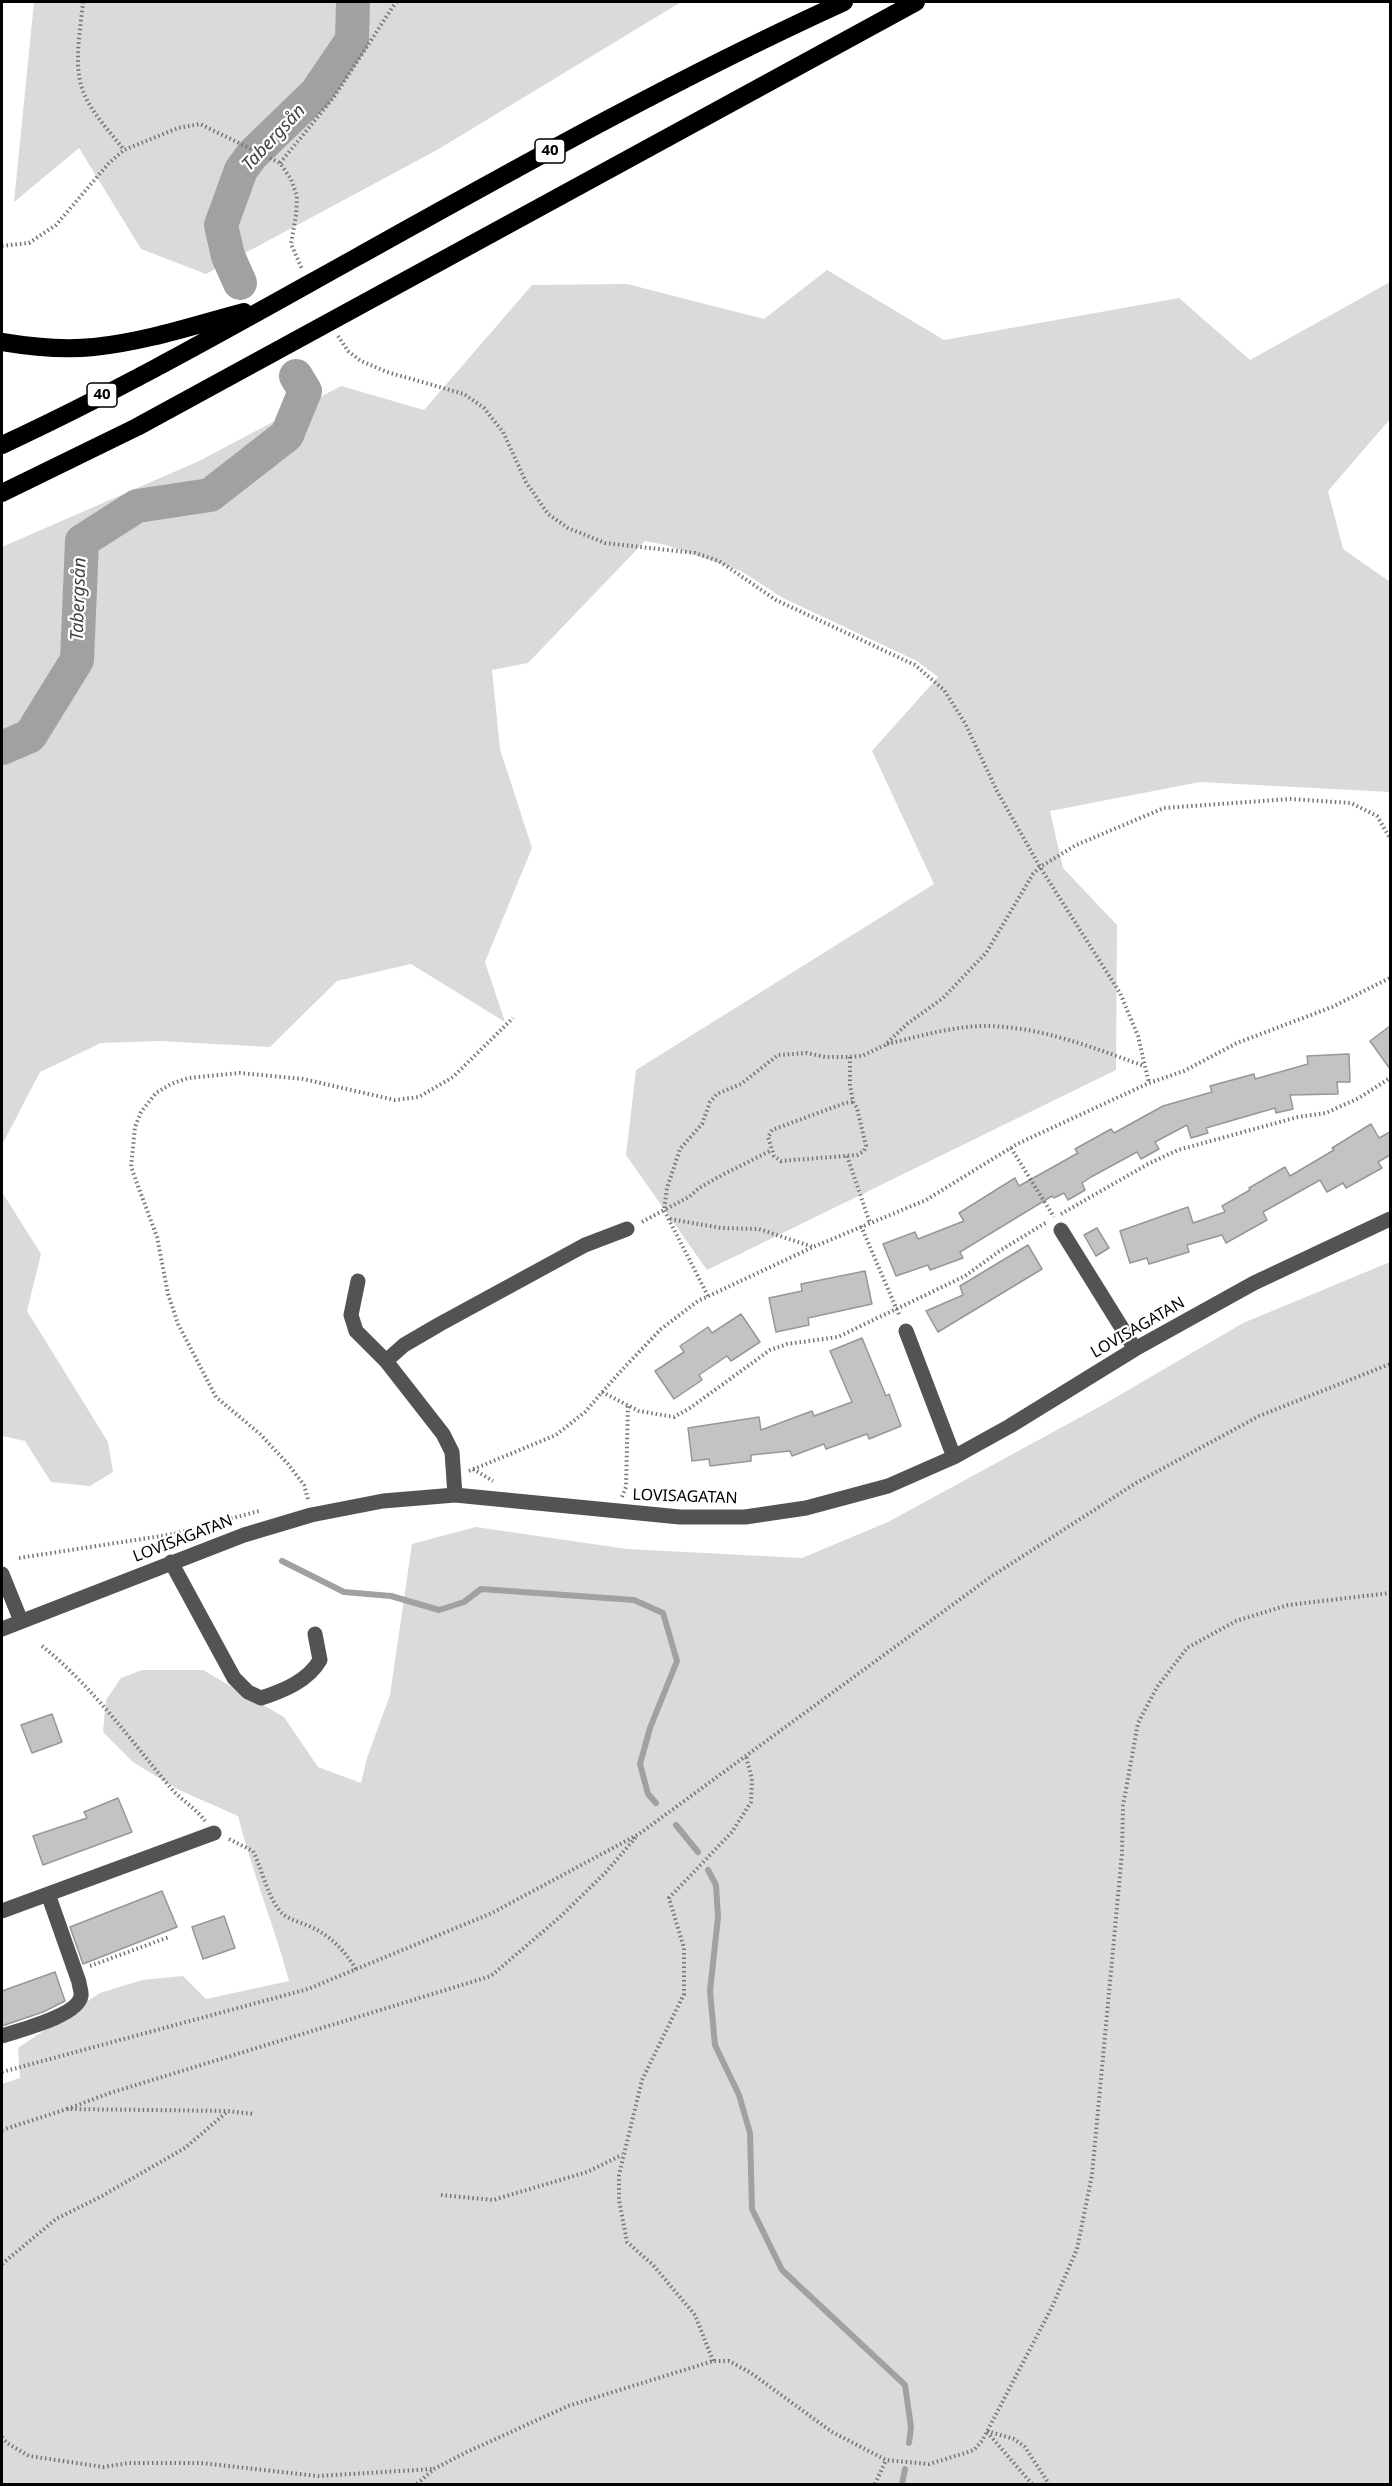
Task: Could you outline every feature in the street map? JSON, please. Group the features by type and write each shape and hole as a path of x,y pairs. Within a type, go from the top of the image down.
{"highway":[{"name":"40","path":"2,445 201,344 660,91 746,47 844,2"},
{"path":"2,493 137,427 244,370 753,89 916,2"},
{"path":"2,342 55,348 94,347 140,339 273,305"},
{"path":"2,507 137,427"}],"street":[{"name":"LOVISAGATAN","path":"2,1629 244,1535 309,1507 455,1495 621,1512 707,1518 745,1517 806,1508 888,1486 954,1457 1010,1426 1135,1349 1254,1283 1390,1219"},
{"path":"1058,1224 1135,1349"},
{"path":"386,1361 404,1345 440,1324 585,1245 627,1229"},
{"path":"358,1281 351,1315 356,1331 386,1361 443,1434 452,1452 455,1495"},
{"path":"906,1331 954,1457"},
{"path":"171,1562 234,1678 248,1692 261,1698 278,1693 286,1690 315,1669 320,1660 315,1634"},
{"path":"2,1574 21,1621"},
{"path":"2,1911 214,1833"},
{"path":"2,2036 63,2014 76,2005 81,1996 48,1894"}],"path":[{"path":"83,2 78,61 81,85 94,112 124,150"},
{"path":"279,162 334,97 396,2"},
{"path":"2,246 29,243 56,225 109,163 124,150 178,128 200,124 279,162 291,178 297,196 291,244 305,274"},
{"path":"336,333 348,351 361,361 387,372 464,394 484,408 502,432 526,482 548,514 568,528 605,543 695,553 719,561 776,600 915,665 944,690 965,723 997,791 1040,867 1120,993 1138,1036 1149,1083"},
{"path":"885,1045 908,1024 943,998 986,953 1033,874 1040,867 1076,845 1164,808 1290,799 1351,803 1377,816 1390,838"},
{"path":"454,1475 556,1435 585,1412 661,1329 708,1296 813,1247 926,1200 1011,1148 1149,1083 1184,1071 1237,1043 1332,1006 1390,978"},
{"path":"309,1507 304,1485 288,1464 260,1434 216,1397 178,1324 168,1294 157,1237 131,1167 135,1127 141,1112 156,1093 171,1084 188,1078 208,1075 270,1074 303,1079 395,1100 419,1097 453,1077 513,1018"},
{"path":"708,1296 664,1210 667,1188 680,1149 702,1124 710,1102 717,1094 741,1084 778,1055 807,1053 825,1057 862,1056 885,1045 940,1030 990,1026 1058,1035 1145,1067"},
{"path":"850,1057 850,1085 866,1146 864,1151 857,1155 781,1161 774,1156 768,1137 772,1130 844,1103 853,1102"},
{"path":"602,1392 639,1411 674,1417 770,1350 786,1344 838,1337 897,1309 964,1276 1000,1250 1058,1224 1148,1164 1178,1150 1298,1117 1326,1113 1359,1098 1390,1078"},
{"path":"1011,1148 1058,1224"},
{"path":"627,1229 689,1197 699,1188 724,1174 772,1150"},
{"path":"847,1156 870,1223"},
{"path":"669,1219 722,1228 759,1229 813,1247"},
{"path":"861,1226 906,1331"},
{"path":"2,2072 308,1989 492,1913 639,1834 992,1576 1136,1483 1259,1416 1390,1364"},
{"path":"621,1512 621,1500 626,1487 628,1405"},
{"path":"309,1507 319,1498"},
{"path":"302,1501 309,1507"},
{"path":"20,1558 174,1534 268,1509"},
{"path":"417,2484 434,2469 568,2406 712,2361 729,2361 751,2373 832,2432 886,2460 929,2464 974,2450 982,2441 1052,2307 1079,2239 1092,2175 1122,1853 1123,1806 1138,1723 1157,1687 1187,1648 1236,1621 1288,1605 1390,1593"},
{"path":"42,1646 120,1726 171,1789 198,1812 214,1833 243,1844 254,1851 277,1907 285,1916 331,1939 343,1950 357,1969"},
{"path":"712,2361 695,2315 653,2265 627,2242 619,2200 619,2175 642,2080 684,1994 684,1948 669,1898 732,1832 751,1802 752,1779 746,1756"},
{"path":"2,2130 110,2093 491,1976 560,1917 606,1872 639,1834"},
{"path":"75,1972 169,1937"},
{"path":"68,2109 228,2111 255,2114"},
{"path":"2,2264 56,2219 102,2196 185,2148 228,2111"},
{"path":"441,2195 493,2200 587,2172 623,2155"},
{"path":"987,2431 1032,2484"},
{"path":"987,2431 1014,2439 1025,2447 1049,2484"},
{"path":"2,2437 7,2443 29,2456 103,2467 128,2463 201,2463 318,2476 434,2469"},
{"path":"875,2484 886,2460"}],"shaded area":[{"path":"34,2 681,2 437,150 206,274 141,249 79,148 14,202"},
{"path":"827,270 944,340 1179,298 1250,360 1390,282 1390,419 1328,491 1343,549 1390,582 1390,792 1200,782 1050,811 1063,868 1117,925 1116,1070 707,1270 626,1155 636,1070 934,884 872,751 938,677 917,661 783,598 741,571 666,545 645,541 528,663 492,670 500,749 532,848 485,962 505,1022 411,964 337,981 270,1047 160,1041 101,1043 40,1072 2,1145 2,547 199,461 341,386 424,410 532,285 627,284 764,319"},
{"path":"2,1192 41,1254 27,1311 108,1442 113,1472 90,1486 51,1482 25,1441 2,1436"},
{"path":"1390,1262 1390,2484 2,2484 2,2084 20,2078 18,2048 100,1993 142,1980 183,1976 206,1999 289,1981 238,1816 177,1789 133,1762 103,1732 106,1700 121,1678 142,1670 203,1670 284,1717 318,1767 361,1783 367,1758 390,1695 412,1544 476,1527 627,1549 802,1558 888,1522 1099,1407 1243,1323"}],"building":[{"path":"1390,1026 1390,1069 1370,1041"},
{"path":"1349,1054 1350,1082 1337,1082 1338,1094 1290,1095 1293,1109 1276,1113 1275,1108 1206,1128 1208,1133 1191,1138 1187,1125 1155,1142 1159,1149 1141,1159 1137,1152 1091,1177 1082,1183 1085,1190 1068,1200 1064,1193 1054,1198 1052,1196 960,1252 963,1258 930,1270 928,1265 896,1276 883,1244 915,1232 918,1239 964,1221 959,1213 1015,1178 1019,1186 1078,1153 1075,1149 1111,1129 1114,1133 1163,1106 1212,1092 1210,1086 1254,1074 1255,1079 1308,1064 1307,1056"},
{"path":"1371,1124 1379,1138 1390,1132 1390,1155 1378,1162 1382,1168 1346,1188 1343,1183 1327,1192 1320,1180 1263,1212 1267,1220 1226,1243 1222,1235 1187,1245 1189,1252 1149,1264 1147,1258 1130,1263 1120,1231 1188,1207 1193,1223 1225,1212 1222,1206 1250,1190 1249,1188 1285,1167 1290,1176 1334,1150 1332,1148"},
{"path":"1097,1228 1109,1248 1096,1256 1084,1235"},
{"path":"1028,1245 1042,1269 938,1332 926,1311 963,1295 960,1286"},
{"path":"865,1271 872,1304 808,1318 809,1325 776,1332 769,1298 802,1291 801,1284"},
{"path":"741,1314 760,1342 731,1361 727,1356 699,1375 702,1380 674,1399 655,1371 684,1352 680,1346 708,1327 712,1333"},
{"path":"862,1338 886,1396 889,1394 901,1426 869,1439 867,1434 826,1449 824,1444 792,1456 790,1451 751,1455 751,1461 710,1466 709,1459 692,1461 688,1428 759,1417 761,1430 812,1411 814,1416 852,1402 830,1351"},
{"path":"52,1714 62,1742 32,1753 21,1725"},
{"path":"118,1798 132,1832 43,1865 33,1836 87,1818 84,1812"},
{"path":"162,1891 177,1927 83,1964 70,1927"},
{"path":"224,1916 235,1948 203,1959 192,1927"},
{"path":"55,1972 65,2001 43,2012 2,2026 2,1991"}],"waterway":[{"name":"Tabergsån","path":"240,283 228,256 221,225 241,170 252,155 316,93 352,40 353,2"},
{"name":"Tabergsån","path":"2,748 30,736 77,660 82,541 137,506 210,495 287,435 305,391 296,376"},
{"path":"282,1561 344,1592 391,1596 439,1610 464,1602 481,1589 634,1600 663,1613 677,1661 650,1728 640,1764 648,1794 656,1803"},
{"path":"676,1825 698,1852"},
{"path":"708,1870 716,1885 718,1917 710,1991 715,2045 739,2095 750,2133 752,2209 782,2270 905,2385 911,2427 909,2443"},
{"path":"902,2484 905,2469"}]}
